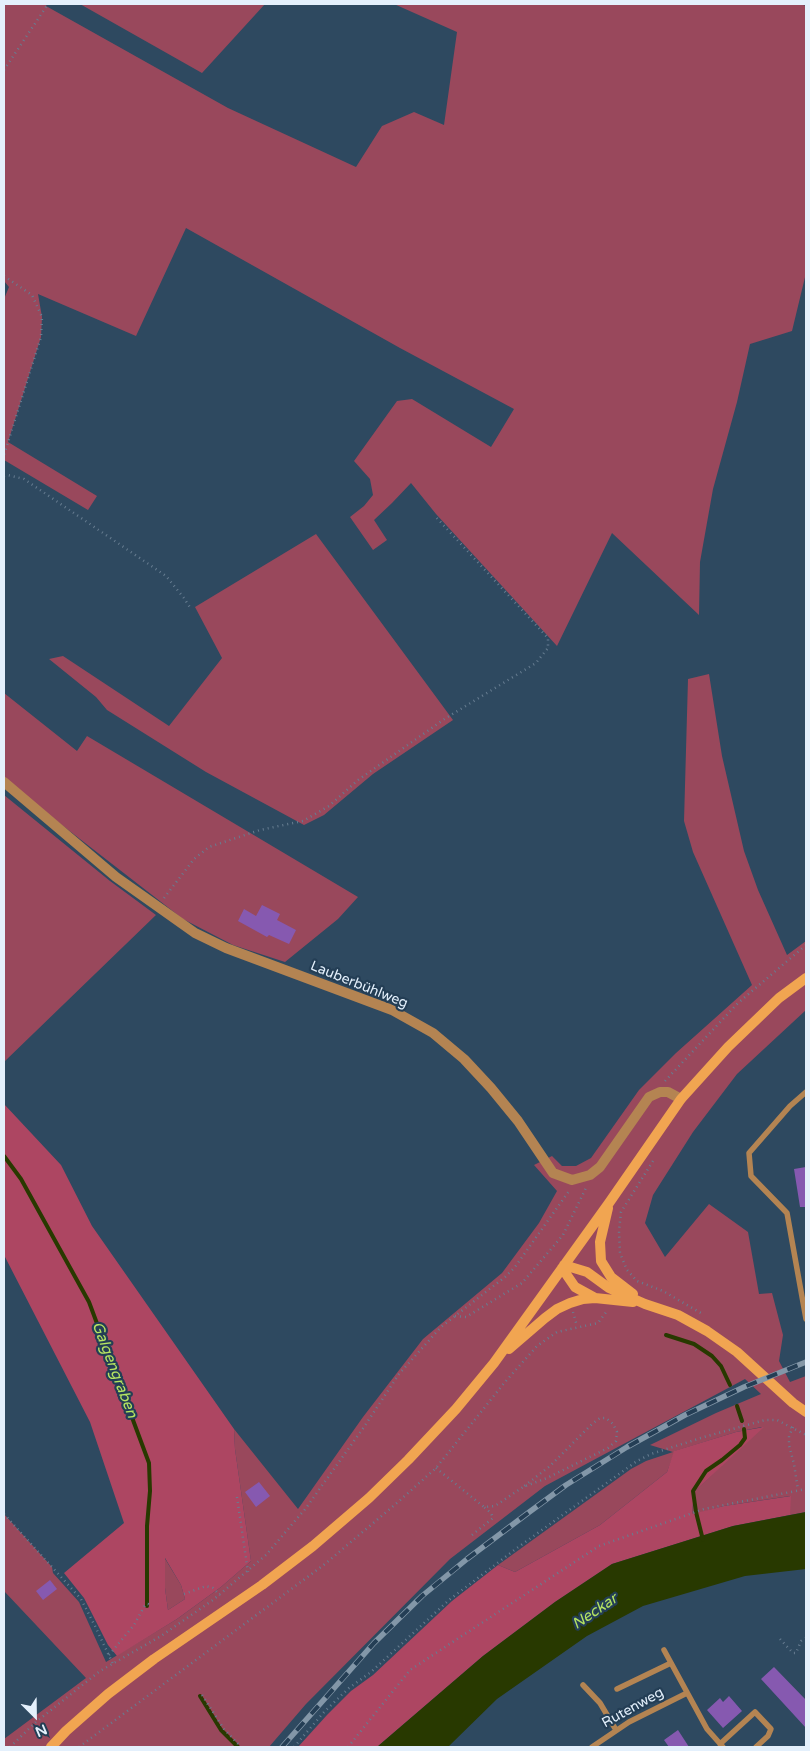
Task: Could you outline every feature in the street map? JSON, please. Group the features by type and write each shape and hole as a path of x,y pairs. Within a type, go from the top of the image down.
{"main road":[{"path":"51,1747 66,1731 108,1694 154,1659 262,1585 313,1546 362,1504 408,1460 456,1409 494,1363 681,1100 728,1047 779,998 806,978"},
{"path":"609,1203 600,1242 601,1260 611,1277 645,1304"},
{"path":"563,1267 575,1287 595,1298"},
{"path":"563,1267 587,1272 609,1288 645,1304 678,1315 707,1331 737,1352 793,1403 806,1412"},
{"path":"494,1363 527,1332 557,1309 582,1299 595,1298 645,1304"}],"street":[{"name":"Lauberbühlweg","path":"4,782 116,877 195,933 226,948 392,1010 433,1033 464,1059 491,1088 518,1120 553,1173 572,1180"},
{"path":"572,1180 590,1175 600,1167 649,1097 660,1092 668,1092 681,1100"}],"lane":[{"path":"806,1092 790,1106 750,1153 750,1176 787,1213 806,1319"},
{"path":"664,1650 707,1729 721,1746 755,1712 771,1729 768,1736 756,1747"},
{"path":"618,1689 671,1663"},
{"path":"583,1685 600,1703 616,1730"},
{"name":"Rutenweg","path":"592,1747 616,1730 687,1693"}],"path":[{"path":"4,70 48,4"},
{"path":"4,276 32,296 42,317 41,337 4,455"},
{"path":"4,476 8,475 24,479 166,576 191,609"},
{"path":"157,907 194,859 209,847 260,830 302,821 329,806 358,780 446,718 536,663 548,648 548,638 435,516"},
{"path":"660,1092 666,1080 738,1003 806,945"},
{"path":"620,1253 619,1231 621,1212 657,1156"},
{"path":"454,1316 466,1317 522,1283 563,1235 587,1190 590,1175"},
{"path":"10,1747 36,1722 100,1671 161,1636 220,1595 266,1555 306,1508 399,1374 441,1327 515,1267 568,1193 572,1180"},
{"path":"484,1507 495,1506 550,1466 600,1418 606,1418 612,1424 617,1432 616,1441 608,1448 547,1478 522,1487"},
{"path":"294,1747 325,1711 349,1688 371,1672 449,1600 492,1566 623,1470 652,1454 745,1424 765,1420 777,1420 806,1435"},
{"path":"793,1427 789,1436 789,1445 798,1490"},
{"path":"436,1468 491,1513 492,1518 472,1535"},
{"path":"348,1747 410,1670 599,1546 704,1509 806,1489"},
{"path":"237,1497 248,1572"},
{"path":"4,1514 81,1599 113,1664"},
{"path":"184,1594 206,1586 213,1588 220,1595"},
{"path":"109,1655 134,1624 145,1605 149,1605"},
{"path":"780,1639 796,1653 801,1641 806,1638"},
{"path":"202,1695 224,1729 241,1747"}],"shaded area":[{"path":"4,4 47,4 46,6 228,108 356,167 382,126 414,112 444,125 457,32 394,4 800,4 806,6 806,273 792,331 750,344 737,402 713,489 700,562 699,615 612,533 557,646 436,514 411,483 374,520 387,540 373,550 350,517 364,506 373,495 370,479 354,461 397,401 412,399 491,447 514,409 400,348 186,228 136,336 38,294 42,317 41,337 8,442 97,496 88,510 4,460 4,299 9,287 4,281"},
{"path":"80,4 265,4 202,73"},
{"path":"316,534 453,720 373,774 324,815 304,825 206,772 107,710 96,697 49,659 63,656 169,726 222,658 195,607"},
{"path":"709,674 722,756 744,851 758,890 787,955 806,941 806,1010 737,1074 693,1132 653,1195 645,1223 665,1257 709,1204 748,1232 759,1294 772,1293 783,1335 779,1361 790,1382 806,1376 806,1512 790,1515 790,1496 724,1506 692,1515 694,1492 762,1427 736,1432 675,1451 667,1472 600,1525 515,1572 498,1565 631,1469 646,1461 673,1452 650,1445 716,1413 761,1394 745,1379 545,1486 450,1559 306,1704 269,1747 4,1747 4,1739 86,1678 4,1591 4,1514 52,1567 53,1573 79,1602 106,1662 177,1619 221,1587 251,1561 235,1449 234,1429 298,1509 363,1417 423,1339 502,1273 539,1223 557,1191 534,1165 552,1156 562,1166 576,1166 591,1158 639,1090 676,1053 752,985 693,852 684,821 688,679"},
{"path":"4,693 77,751 87,736 358,897 338,919 285,962 233,945 183,919 4,778"},
{"path":"4,795 110,881 156,915 4,1062"},
{"path":"4,1104 61,1165 92,1226 234,1429 235,1449 251,1561 221,1587 177,1619 117,1656 108,1645 84,1598 64,1573 124,1523 90,1422 4,1255","holes":["165,1558 181,1585 185,1599 168,1610 165,1588"]},
{"path":"764,1427 694,1492 692,1514 724,1506 791,1496 790,1515 733,1526 612,1564 555,1602 483,1656 377,1747 298,1747 351,1691 373,1675 452,1601 498,1565 515,1572 600,1525 667,1472 674,1451 736,1432"},
{"path":"164,1557 181,1585 185,1599 168,1610 165,1588"}],"water":[{"name":"Neckar","path":"806,1512 806,1569 745,1576 643,1606 587,1636 497,1699 448,1747 377,1747 483,1656 555,1602 612,1564 733,1526"}],"building":[{"path":"262,905 280,914 277,920 296,930 289,944 269,935 267,937 238,921 244,909 256,916"},
{"path":"806,1167 806,1207 800,1207 794,1169"},
{"path":"259,1482 270,1496 256,1507 245,1492"},
{"path":"50,1580 57,1589 43,1600 36,1591"},
{"path":"774,1667 806,1700 806,1728 761,1679"},
{"path":"729,1696 742,1711 723,1728 707,1710 720,1698 723,1702"},
{"path":"678,1730 689,1747 669,1747 664,1740"}],"waterway":[{"name":"Galgengraben","path":"4,1156 21,1179 89,1302 149,1463 147,1606"},
{"path":"666,1335 694,1344 712,1356 721,1366 730,1385"},
{"path":"737,1406 742,1421"},
{"path":"703,1540 693,1491 706,1471 740,1445 745,1438 744,1429"},
{"name":"Galgengraben","path":"200,1696 221,1730 238,1747"}],"railway":[{"path":"282,1747 374,1643 422,1596 467,1559 566,1485 627,1447 685,1415 744,1387 806,1362"}]}
